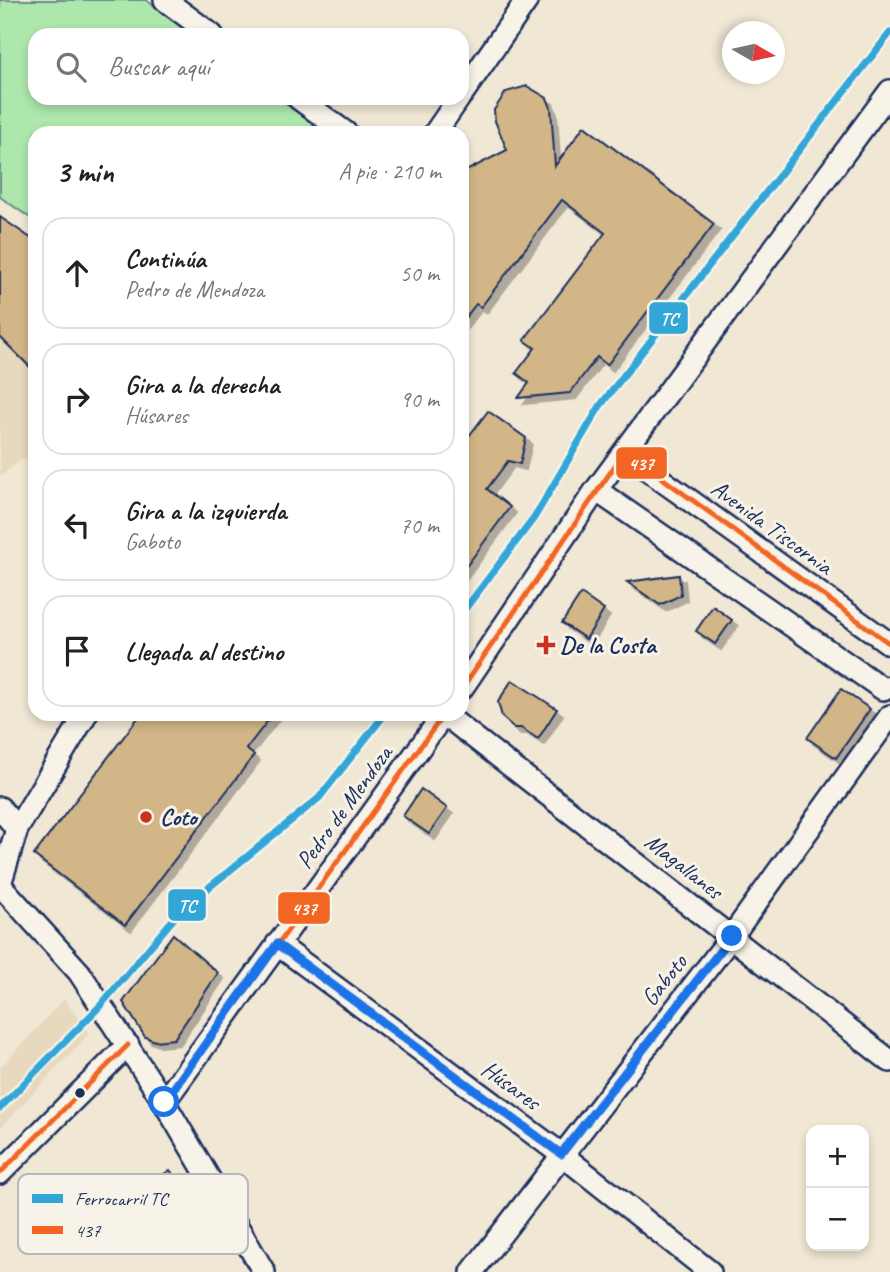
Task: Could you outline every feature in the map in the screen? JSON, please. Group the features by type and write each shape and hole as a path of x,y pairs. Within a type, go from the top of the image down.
{"street":[{"path":"165,0 203,28"},
{"path":"469,84 527,0"},
{"path":"469,678 596,489 890,91"},
{"path":"308,105 336,126"},
{"path":"440,126 455,105"},
{"name":"Avenida Tiscornia","path":"625,451 660,480 890,644"},
{"path":"596,489 883,688 890,687"},
{"name":"Gaboto","path":"472,1272 732,936 890,716"},
{"path":"82,721 17,829 0,885 79,972 164,1102 206,1174"},
{"name":"Pedro de Mendoza","path":"164,1102 439,721"},
{"name":"Magallanes","path":"453,721 890,1060"},
{"path":"0,808 17,829"},
{"name":"Húsares","path":"277,944 561,1154 710,1272"},
{"path":"0,1173 128,1045"},
{"path":"248,1245 264,1272"}],"shaded area":[{"path":"0,337 28,365 28,462 24,458 0,476"},
{"path":"64,999 89,1034 0,1128 0,1068"}],"green space":[{"path":"0,0 146,0 184,28 28,28 28,105 289,105 317,126 28,126 28,216 0,197"}],"building":[{"path":"527,86 547,98 551,108 555,166 584,126 714,224 607,365 597,357 570,393 518,398 529,383 516,373 535,348 524,340 605,233 562,200 481,307 476,304 469,313 469,169 507,150 495,121 494,110 506,92"},
{"path":"0,217 28,236 28,365 0,337"},
{"path":"488,411 526,438 520,464 508,461 487,489 510,507 469,563 469,436"},
{"path":"679,575 681,595 660,605 627,582"},
{"path":"581,594 604,610 586,639 562,623"},
{"path":"713,606 732,620 715,644 696,631"},
{"path":"512,680 557,709 538,739 521,728 514,728 502,717 498,702"},
{"path":"841,689 870,709 836,758 807,738"},
{"path":"136,721 268,721 246,749 254,755 125,925 34,855"},
{"path":"421,789 447,808 429,834 403,816"},
{"path":"173,934 218,973 174,1039 155,1041 145,1037 123,1002"}],"rail line":[{"name":"TC","path":"469,604 534,518 600,406 890,33"},
{"name":"TC","path":"0,1108 100,1006 181,910 319,798 380,721"}],"transit line":[{"name":"437","path":"469,678 625,451 890,644"},
{"name":"437","path":"164,1102 439,721"},
{"name":"437","path":"0,1173 128,1045"}],"place":[{"name":"De la Costa","path":"546,645"},
{"name":"Coto","path":"146,817"}],"route":[{"path":"164,1102 277,944 561,1154 732,936"}]}
